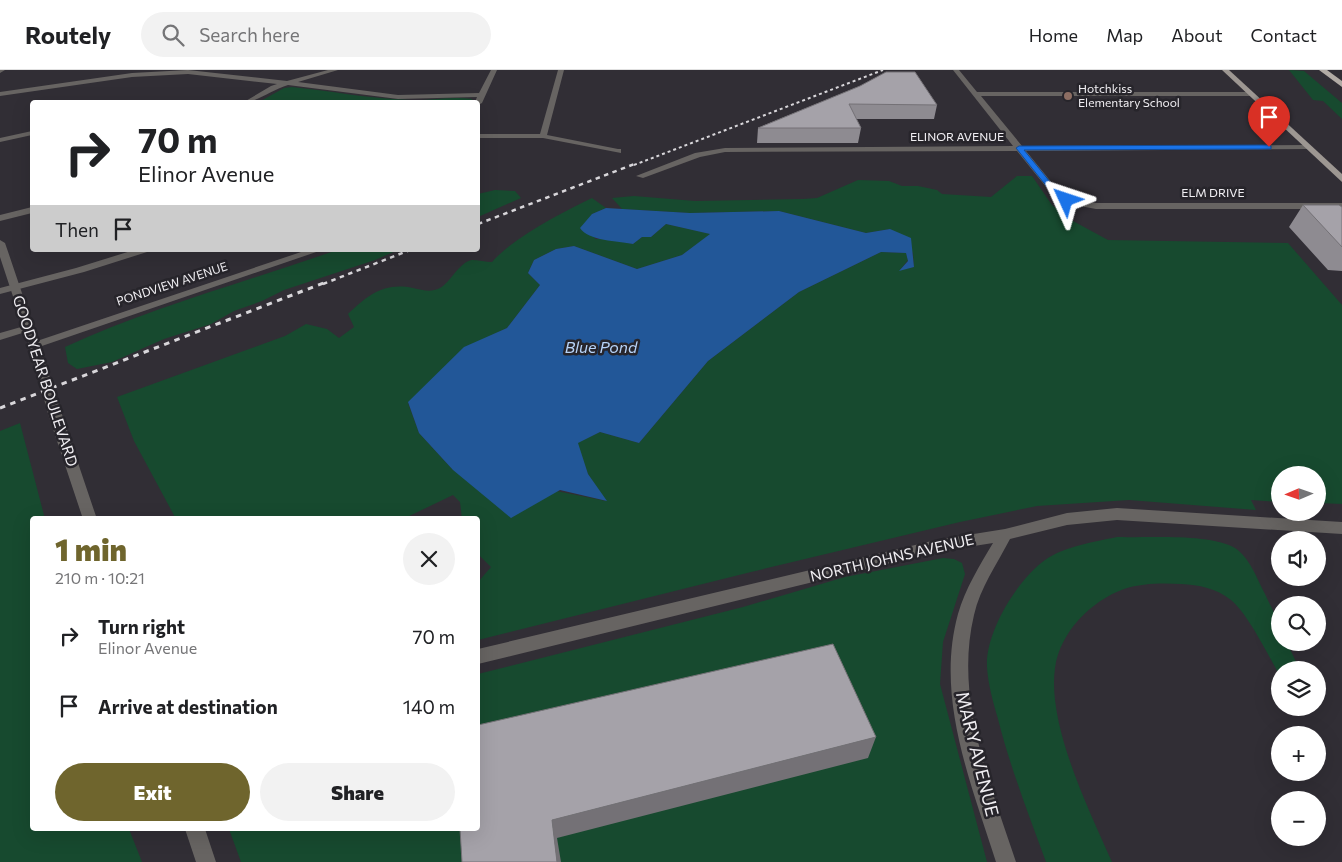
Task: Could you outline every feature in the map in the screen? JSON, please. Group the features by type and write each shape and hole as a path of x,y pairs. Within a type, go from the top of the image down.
{"highway":[{"path":"1324,70 1342,85"}],"main road":[{"path":"1225,70 1342,179"}],"street":[{"path":"250,100 265,91 286,83 335,70"},
{"path":"479,100 494,70"},
{"path":"543,136 561,70"},
{"name":"ELM DRIVE","path":"956,70 1058,196 1085,205 1342,206"},
{"path":"0,94 114,77 158,73 210,73 398,97 481,95"},
{"path":"976,94 1250,94"},
{"path":"0,140 30,133"},
{"path":"480,136 543,136 618,151"},
{"name":"ELINOR AVENUE","path":"640,176 698,155 725,150 1307,147"},
{"path":"0,218 30,210"},
{"name":"GOODYEAR BOULEVARD","path":"0,243 35,345 55,417 89,516"},
{"path":"0,291 137,252"},
{"name":"PONDVIEW AVENUE","path":"35,345 311,252"},
{"path":"0,337 28,328"},
{"name":"NORTH JOHNS AVENUE","path":"480,657 936,546 1005,535 1067,519 1117,514 1342,528"},
{"name":"MARY AVENUE","path":"1005,535 967,612 959,646 958,682 970,745 1006,862"},
{"path":"196,831 206,862"}],"green space":[{"path":"1289,70 1304,71 1342,103 1342,119 1323,101 1313,100"},
{"path":"292,87 366,97 419,100 263,100 284,88"},
{"path":"457,98 472,100 419,100"},
{"path":"1017,176 1032,176 1052,205 1073,221 1108,240 1288,243 1342,305 1342,504 1326,503 1326,466 1271,466 1271,501 1251,500 1256,510 1129,500 1037,506 960,522 751,572 480,640 480,580 491,567 480,556 480,516 462,516 460,502 453,495 409,516 174,516 134,441 117,397 285,336 306,324 327,329 339,338 354,327 348,314 377,292 393,287 436,290 444,285 463,264 472,260 492,262 525,235 592,198 606,208 592,214 595,239 611,239 633,244 642,237 651,237 666,224 711,234 682,255 637,269 574,246 556,249 534,260 528,273 540,285 507,328 464,348 408,403 419,433 453,470 606,501 588,474 577,443 600,432 639,443 708,361 799,292 881,252 906,253 908,260 900,270 914,267 913,253 890,229 866,233 779,211 690,213 622,209 612,198 634,196 695,201 817,198 858,180 889,181 902,186 918,186 937,190 942,194 991,197"},
{"path":"495,190 515,191 521,198 480,216 480,194"},
{"path":"331,252 393,252 375,260 284,290 262,301 234,311 211,324 164,339 112,362 77,369 68,363 65,347 165,307"},
{"path":"20,423 44,516 30,516 30,831 130,831 142,862 0,862 0,431"},
{"path":"1117,537 1161,537 1210,540 1235,548 1248,562 1271,608 1271,651 1291,651 1296,661 1272,661 1237,606 1225,596 1201,586 1167,584 1131,587 1100,601 1079,620 1063,642 1055,668 1054,691 1063,741 1092,818 1112,862 1046,862 1003,737 990,686 987,667 988,653 997,623 1014,593 1024,580 1053,555 1080,545"},
{"path":"943,558 954,559 962,563 965,574 943,642 940,684 987,862 241,862 230,831 480,831 480,673 743,607 845,577"}],"water":[{"name":"Blue Pond","path":"606,208 690,213 779,211 866,233 890,229 911,238 914,267 899,271 908,261 906,253 881,252 799,292 708,361 639,443 600,432 578,443 588,474 607,501 560,490 511,518 453,470 419,433 408,402 464,347 507,328 540,285 528,273 534,260 556,249 574,246 637,269 682,255 710,234 666,224 651,237 642,237 633,244 596,238 580,228 592,214"}],"building":[{"path":"886,72 915,72 937,105 849,104 861,128 758,128 860,86"},
{"path":"1303,205 1339,205 1342,207 1342,247"},
{"path":"833,644 876,737 552,820 557,862 462,862 460,831 480,831 480,725"}],"railway":[{"path":"634,165 883,70"},
{"path":"480,223 637,163"},
{"path":"323,284 405,252"},
{"path":"0,408 326,282"}],"place":[{"name":"Hotchkiss Elementary School","path":"1068,96"}],"route":[{"path":"1066,200 1058,196 1019,148 1269,147"}]}
